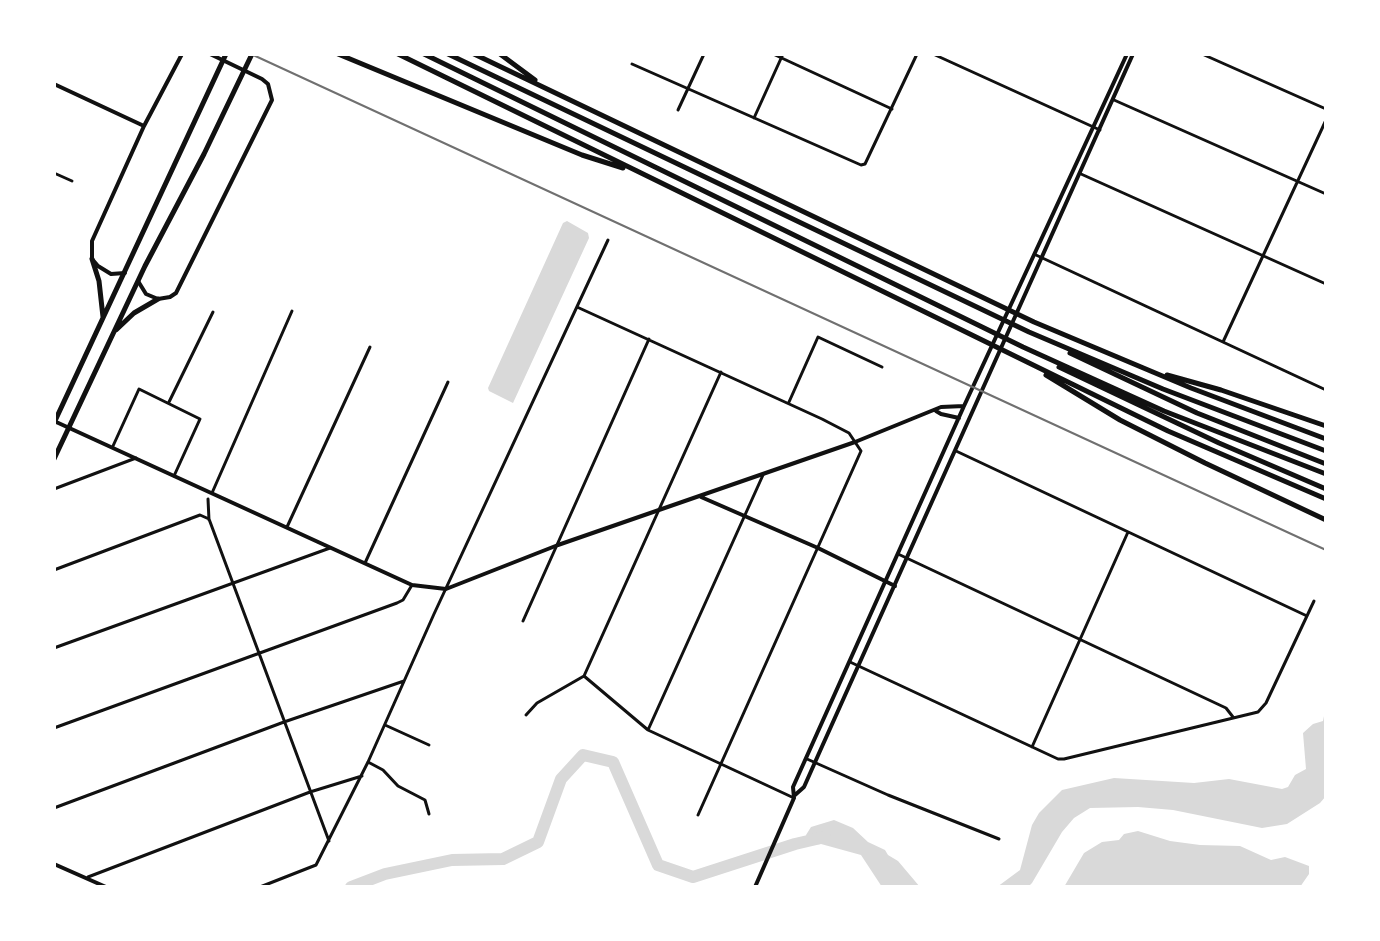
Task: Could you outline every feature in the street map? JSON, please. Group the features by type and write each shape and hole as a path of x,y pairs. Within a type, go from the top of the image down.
{"main road":[{"path":"54,422 226,54"},
{"path":"54,459 138,281 252,54"},
{"path":"338,54 582,155 640,174"},
{"path":"398,54 1213,452 1326,499"},
{"path":"424,54 1197,433 1326,489"},
{"path":"448,54 1051,342 1326,451"},
{"path":"474,54 1034,322 1147,370 1326,439"},
{"path":"500,54 545,88"},
{"path":"92,259 103,319"},
{"path":"113,334 134,313 158,299"},
{"path":"1051,342 1086,363 1159,397 1326,464"},
{"path":"1023,347 1186,420 1326,474"},
{"path":"1018,358 1120,420 1326,520"},
{"path":"1147,370 1221,390 1326,426"}],"street":[{"path":"125,273 107,272 92,259 94,235 144,126 182,54"},
{"path":"138,281 146,294 158,299 170,297 182,282 272,100 268,84 262,79 210,54"},
{"path":"678,110 704,54"},
{"path":"773,54 892,109"},
{"path":"632,64 861,165 865,164 917,54"},
{"path":"933,54 1100,130"},
{"path":"794,796 793,787 964,406 1130,54"},
{"path":"755,887 794,796 804,787 1081,174 1130,54"},
{"path":"1202,54 1326,109"},
{"path":"754,118 782,56"},
{"path":"54,84 144,126"},
{"path":"1112,99 1326,194"},
{"path":"1223,343 1326,120"},
{"path":"54,173 72,181"},
{"path":"1081,174 1326,284"},
{"path":"260,887 316,865 329,841 362,776 608,240"},
{"path":"1035,255 1326,390"},
{"path":"577,307 789,402 849,433 861,451 698,815"},
{"path":"212,493 292,311"},
{"path":"168,404 213,312"},
{"path":"789,402 818,337 882,367"},
{"path":"523,621 649,339"},
{"path":"287,527 370,347"},
{"path":"526,715 537,703 584,676 721,372"},
{"path":"365,563 448,382"},
{"path":"113,447 139,389 200,419 174,476"},
{"path":"54,422 412,585 446,589 558,545 763,475 947,406 964,406"},
{"path":"936,411 959,418"},
{"path":"956,451 1307,616"},
{"path":"54,489 136,458"},
{"path":"648,730 763,475"},
{"path":"713,492 719,503"},
{"path":"700,497 818,548 895,586"},
{"path":"54,570 199,515 208,499 207,518 329,841"},
{"path":"199,515 207,518"},
{"path":"1032,747 1128,532"},
{"path":"54,648 330,548"},
{"path":"898,554 1226,708 1233,717"},
{"path":"54,728 397,603 403,600 412,585"},
{"path":"850,662 1064,759 1258,712 1266,703 1314,601"},
{"path":"584,676 648,730 794,796"},
{"path":"54,808 404,681"},
{"path":"385,725 429,745"},
{"path":"806,758 999,839"},
{"path":"368,762 383,770 398,786 425,800 429,814"},
{"path":"86,878 310,792 362,776"},
{"path":"54,864 106,887"}],"shaded area":[{"path":"567,221 588,233 589,238 513,403 488,388 563,223"},
{"path":"1326,706 1326,796 1287,824 1262,828 1173,810 1090,808 1074,818 1062,832 1028,887 997,887 1020,870 1032,825 1039,813 1062,790 1114,778 1194,783 1229,779 1282,789 1288,787 1295,775 1306,769 1303,733 1313,724 1323,721"},
{"path":"834,820 853,828 868,842 885,850 920,887 882,887 861,855 821,844 810,845 806,835 811,827"},
{"path":"1138,831 1170,841 1240,846 1271,860 1285,857 1309,866 1309,874 1300,887 1064,887 1084,853 1102,842 1119,840 1124,834"}],"waterway":[{"path":"351,887 385,874 452,860 503,859 538,842 561,779 583,755 613,762 658,865 693,877 825,837"}],"railway":[{"path":"251,54 1326,550"}]}
